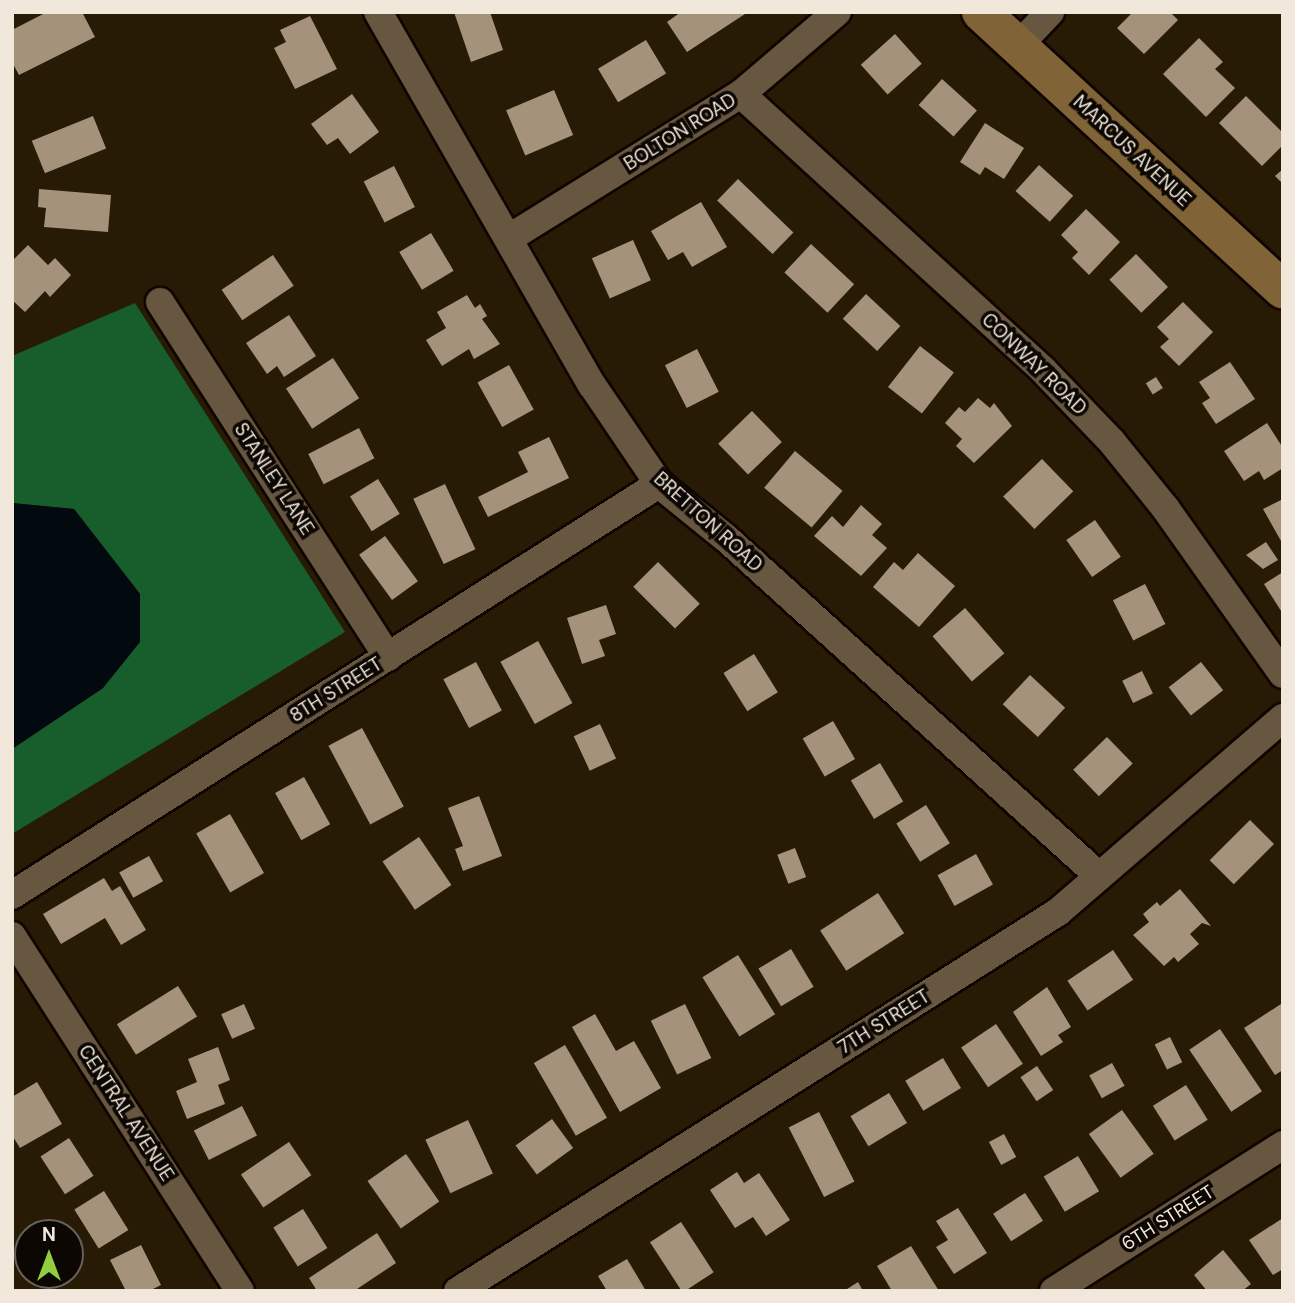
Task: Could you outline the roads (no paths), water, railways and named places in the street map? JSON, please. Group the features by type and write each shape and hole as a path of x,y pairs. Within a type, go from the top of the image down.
{"main road":[{"name":"MARCUS AVENUE","path":"981,12 1279,290"}],"street":[{"name":"BRETTON ROAD","path":"378,12 511,237 592,384 659,484 727,539 1099,876"},
{"name":"BOLTON ROAD","path":"511,237 741,94 837,12"},
{"path":"1018,46 1050,12"},
{"name":"CONWAY ROAD","path":"741,94 1044,370 1112,442 1166,509 1283,674"},
{"name":"STANLEY LANE","path":"160,302 388,657"},
{"name":"8TH STREET","path":"12,895 659,484"},
{"name":"7TH STREET","path":"458,1291 1058,912 1283,718"},
{"name":"CENTRAL AVENUE","path":"12,936 240,1291"},
{"name":"6TH STREET","path":"1054,1291 1283,1145"}]}
